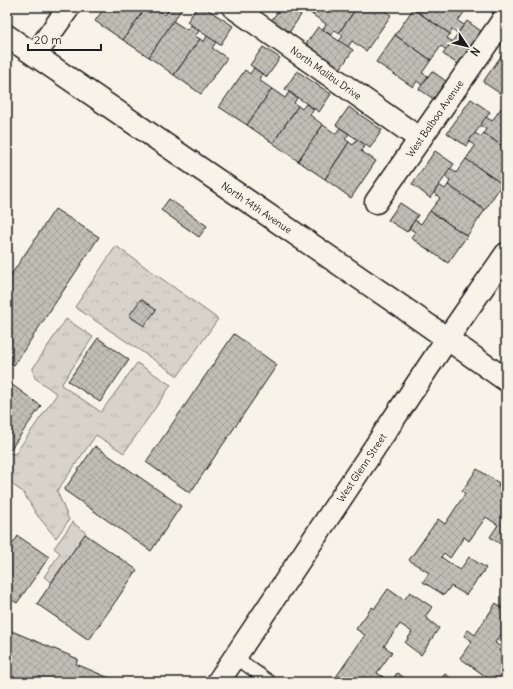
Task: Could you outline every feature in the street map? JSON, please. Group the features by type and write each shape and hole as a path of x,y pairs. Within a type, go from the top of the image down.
{"street":[{"path":"36,55 69,7"},
{"name":"North Malibu Drive","path":"233,7 420,139"},
{"name":"West Balboa Avenue","path":"376,202 506,16"},
{"name":"North 14th Avenue","path":"7,36 398,304 506,380"},
{"name":"West Glenn Street","path":"218,682 506,254"}],"lane":[{"path":"235,657 270,682"}],"green space":[{"path":"116,246 218,319 178,376 75,307"},
{"path":"66,319 93,337 61,385 101,412 137,363 171,385 124,453 96,435 57,491 69,520 56,538 37,515 23,492 7,481 7,453 15,454 57,394 35,378 33,368"},
{"path":"73,522 86,533 51,582 44,577 60,553 54,548"}],"building":[{"path":"105,7 146,7 123,40 95,21"},
{"path":"146,7 164,7 160,12 165,15 171,7 183,7 149,57 123,40"},
{"path":"197,7 204,7 233,26 220,45 187,22"},
{"path":"281,7 290,7 301,15 288,34 271,21"},
{"path":"290,7 300,7 296,12"},
{"path":"302,7 319,7 313,15"},
{"path":"319,7 357,7 339,33 335,30 331,35 323,30 326,24 313,15"},
{"path":"357,7 379,7 391,15 366,51 352,41 348,47 339,41 343,36 339,33"},
{"path":"414,7 465,7 467,8 458,21 464,25 458,33 452,30 450,34 413,9"},
{"path":"485,7 503,7 497,16"},
{"path":"413,9 450,34 447,38 453,42 447,50 441,46 431,60 395,35"},
{"path":"173,21 187,30 191,25 199,31 195,36 200,39 174,75 149,57"},
{"path":"467,21 485,34 462,67 443,54"},
{"path":"318,27 353,50 340,69 305,45"},
{"path":"395,35 431,60 422,73 428,76 422,85 417,81 413,87 376,62"},
{"path":"207,36 216,42 212,48 227,58 201,94 174,75 200,39 204,42"},
{"path":"263,47 280,58 267,77 250,65"},
{"path":"506,49 506,88 501,94 483,82"},
{"path":"254,68 262,74 259,80 272,89 247,125 219,107 245,70 250,74"},
{"path":"297,71 331,94 319,112 285,89"},
{"path":"432,71 450,84 438,102 419,89"},
{"path":"272,89 285,98 289,92 297,98 294,103 298,106 273,143 247,125"},
{"path":"471,99 490,112 466,146 447,133"},
{"path":"506,100 506,110 502,107"},
{"path":"306,104 314,109 310,115 323,125 298,161 273,143 298,106 302,109"},
{"path":"349,107 382,130 370,148 336,125"},
{"path":"502,107 506,110 506,149 484,133 486,129 480,125 486,117 492,121"},
{"path":"323,125 336,134 340,128 349,134 345,139 349,142 325,179 298,161"},
{"path":"475,133 481,137 484,133 506,149 506,179 502,184 466,159 475,146 469,141"},
{"path":"357,139 365,145 361,151 376,161 351,198 325,179 349,142 353,145"},
{"path":"435,151 454,164 430,198 412,184"},
{"path":"466,159 502,184 485,210 448,185 450,181 445,177 450,168 456,173"},
{"path":"439,185 445,189 448,185 485,210 467,236 430,211 440,198 434,193"},
{"path":"169,199 207,226 199,237 161,210"},
{"path":"400,203 418,215 407,232 388,220"},
{"path":"55,209 99,237 14,365 7,360 7,281"},
{"path":"430,211 467,236 448,263 411,238 415,232 409,228 415,220 421,224"},
{"path":"141,299 156,310 144,326 129,316"},
{"path":"234,334 277,365 190,493 146,462"},
{"path":"98,338 129,360 100,402 68,381"},
{"path":"7,381 41,406 10,450 7,448"},
{"path":"95,446 181,506 151,551 64,490"},
{"path":"477,469 499,483 498,487 506,493 506,548 490,537 498,525 486,517 469,541 464,537 450,558 444,553 441,557 460,570 469,557 486,568 466,595 451,586 444,595 423,582 429,573 409,560 438,519 445,524 465,494 462,491"},
{"path":"85,534 137,570 89,640 37,604"},
{"path":"18,536 49,557 17,603 7,597 7,552"},
{"path":"388,589 404,600 410,592 432,607 425,617 439,628 421,655 405,643 412,632 400,624 384,646 392,652 377,673 391,682 344,682 336,677 365,635 356,629 372,607 374,609"},
{"path":"506,602 506,629 495,643 501,647 499,651 506,655 506,682 491,682 492,681 460,658 472,641 464,636 468,630 475,635 496,603 502,608"},
{"path":"7,629 78,659 76,664 119,682 7,682"},
{"path":"397,673 411,682 391,682"},
{"path":"445,674 456,682 439,682"}]}
